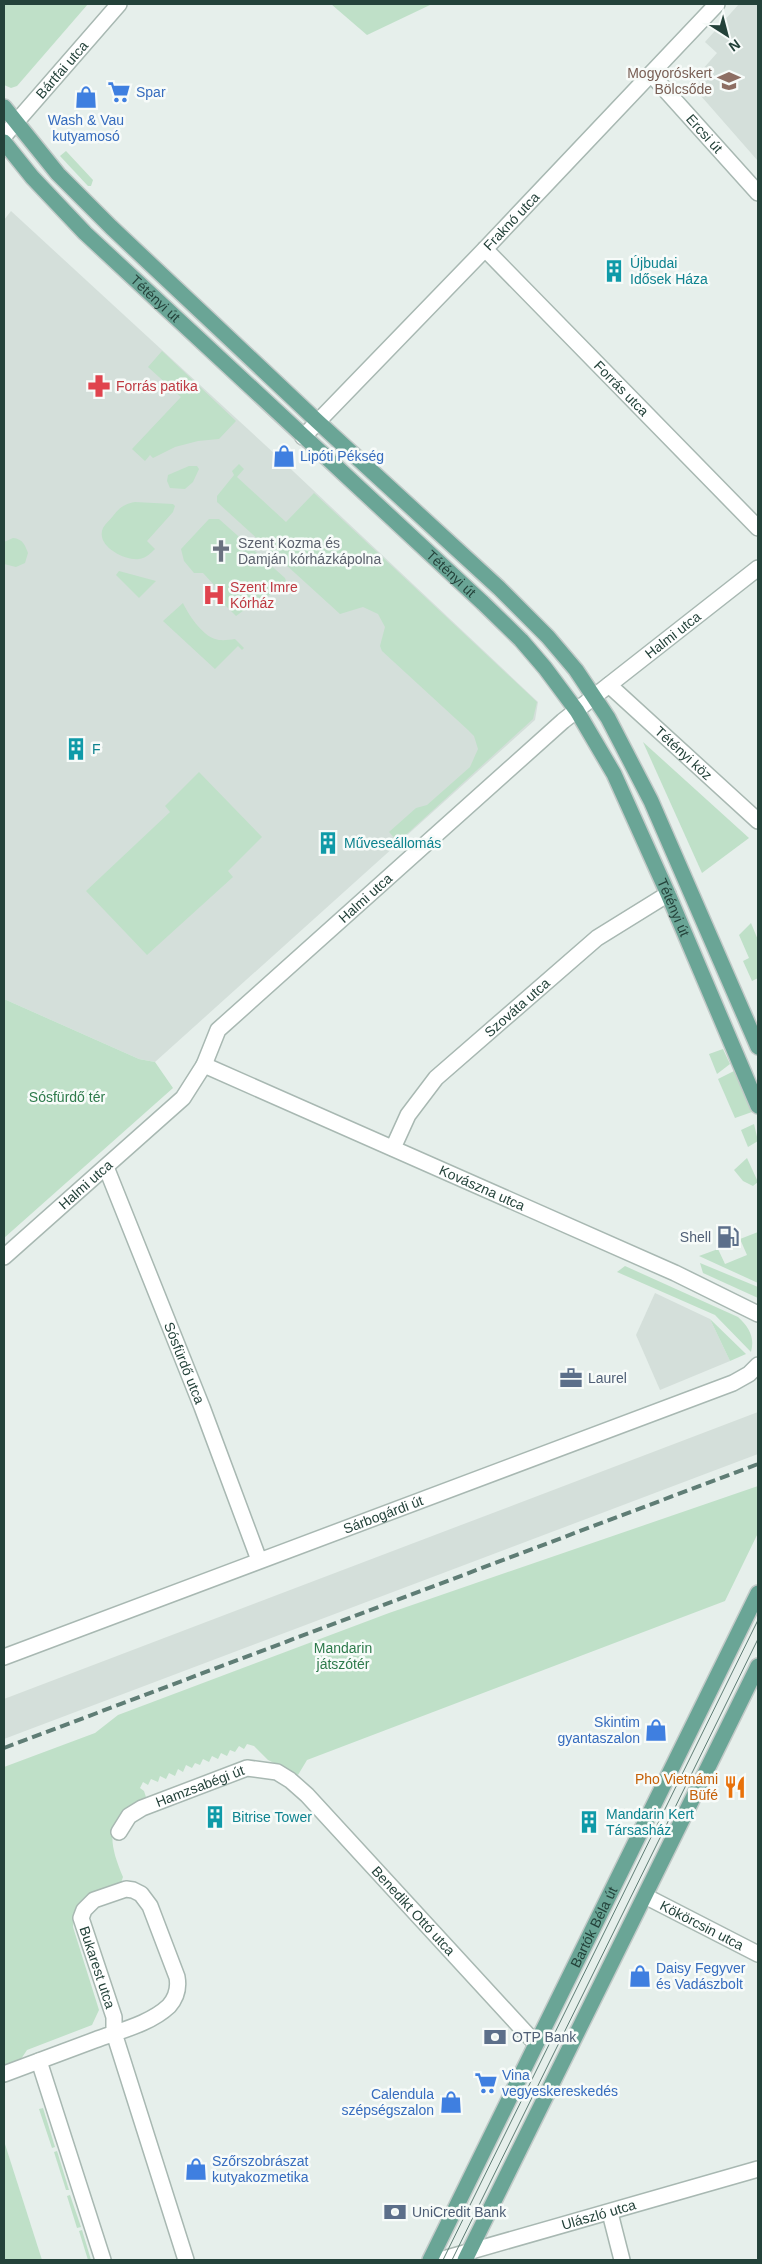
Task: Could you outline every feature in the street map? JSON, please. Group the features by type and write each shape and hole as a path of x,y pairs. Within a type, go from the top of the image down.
{"main road":[{"name":"Tétényi út","path":"4,107 58,174 111,227 527,615 576,670 618,736 651,801 758,1047"},
{"name":"Tétényi út","path":"4,142 32,177 85,233 506,624 545,668 577,711 624,794 758,1106"},
{"name":"Bartók Béla út","path":"430,2260 758,1593"},
{"path":"467,2256 758,1666"}],"street":[{"name":"Bártfai utca","path":"4,136 119,4"},
{"name":"Fraknó utca","path":"303,437 485,249 717,4"},
{"name":"Ercsi út","path":"651,74 758,193"},
{"name":"Forrás utca","path":"485,249 758,528"},
{"name":"Halmi utca","path":"4,1257 182,1098 204,1065 218,1030 577,711 758,568"},
{"name":"Tétényi köz","path":"609,685 758,821"},
{"name":"Szováta utca","path":"393,1148 408,1115 436,1078 597,938 668,894"},
{"name":"Kovászna utca","path":"204,1065 675,1273 758,1314"},
{"name":"Sósfürdő utca","path":"106,1167 202,1407 259,1560"},
{"name":"Sárbogárdi út","path":"4,1657 733,1383 749,1374 758,1364"},
{"name":"Hamzsabégi út","path":"119,1832 129,1816 142,1808 248,1768 277,1772 290,1780"},
{"name":"Benedikt Ottó utca","path":"290,1780 307,1795 536,2044"},
{"name":"Bukarest utca","path":"4,2074 114,2033 168,2006 178,1989 178,1977 150,1906 141,1894 126,1889 94,1900 84,1910 81,1918 114,2017 114,2033 186,2260"},
{"name":"Kökörcsin utca","path":"645,1896 758,1954"},
{"path":"39,2061 103,2260"},
{"name":"Ulászló utca","path":"440,2260 467,2256 497,2242 610,2213 758,2169"},
{"path":"610,2213 622,2260"}],"shaded area":[{"name":"Mogyoróskert Bölcsőde","path":"739,4 758,4 758,161 694,88 706,75 702,70 717,53 705,42"},
{"name":"Szent Imre Kórház","path":"11,211 276,455 538,702 535,720 155,1062 139,1059 4,999 4,220"},
{"path":"655,1293 710,1319 730,1361 660,1390 636,1335"},
{"path":"758,1412 758,1454 4,1739 4,1699"}],"green space":[{"path":"4,4 88,4 17,86 11,88 4,85"},
{"path":"331,4 429,4 430,5 367,35"},
{"path":"66,151 93,180 91,186 88,186 60,156"},
{"path":"162,351 236,421 219,439 198,441 175,447 153,458 150,455 145,461 132,449 181,397 148,367"},
{"path":"239,464 244,469 237,477 286,522 314,493 537,702 533,719 398,842 389,832 416,808 427,805 470,767 478,749 474,736 382,651 380,646 385,627 378,614 363,607 340,614 217,502 217,496 234,475 232,471"},
{"path":"189,466 197,466 199,469 193,482 185,489 170,488 167,481 168,475"},
{"path":"135,502 173,504 175,506 173,512 147,541 155,549 146,557 139,559 126,558 119,555 107,546 103,541 102,535 104,526 117,511 125,505"},
{"path":"209,519 219,519 285,578 287,584 284,589 258,600 236,616 215,595 215,586 203,573 194,573 184,561 181,549"},
{"path":"13,538 25,545 28,553 25,563 16,567 4,564 4,542"},
{"path":"119,571 156,581 139,598 116,575"},
{"path":"183,603 200,629 210,637 217,640 235,639 244,648 242,650 238,646 215,669 163,621"},
{"path":"643,742 749,838 702,873"},
{"path":"199,772 262,837 228,871 233,877 147,955 86,891 170,812 165,806"},
{"path":"751,923 758,940 758,978 752,981 743,961 749,958 739,935"},
{"name":"Sósfürdő tér","path":"4,999 139,1059 155,1062 173,1088 4,1238"},
{"path":"723,1049 730,1064 717,1074 709,1054"},
{"path":"734,1071 752,1112 735,1118 718,1079"},
{"path":"754,1124 758,1141 748,1147 741,1130"},
{"path":"747,1158 758,1182 753,1186 743,1181 734,1170"},
{"path":"758,1232 758,1283 699,1256 718,1249 725,1264 747,1255 740,1239"},
{"path":"700,1263 758,1287 758,1298 703,1273"},
{"path":"625,1266 738,1317 752,1337 751,1352 715,1315 617,1272"},
{"path":"710,1319 746,1354 730,1361"},
{"name":"Mandarin játszótér","path":"758,1486 758,1533 725,1601 307,1760 298,1775 268,1760 254,1746 247,1744 244,1749 239,1746 235,1752 230,1750 227,1756 221,1753 218,1759 212,1756 209,1762 203,1759 200,1765 195,1763 192,1768 186,1765 183,1772 178,1769 175,1776 169,1773 166,1779 160,1776 158,1782 151,1779 148,1785 143,1782 140,1788 144,1791 146,1797 123,1812 116,1821 113,1830 114,1851 123,1877 121,1883 88,1896 78,1908 75,1917 73,1927 99,2010 92,2025 27,2050 19,2062 4,2067 4,1767 95,1733 118,1715 389,1613"},
{"path":"43,2108 55,2147 52,2148 39,2109"},
{"path":"4,2141 42,2260 4,2260"},
{"path":"57,2151 69,2190 66,2190 54,2152"},
{"path":"70,2195 81,2227 77,2228 67,2196"},
{"path":"82,2230 91,2260 88,2260 79,2231"}],"tram line":[{"path":"443,2260 758,1620"},
{"path":"452,2260 758,1639"}],"railway":[{"path":"4,1748 758,1464"}],"place":[{"name":"Mogyoróskert Bölcsőde","path":"729,81"},
{"name":"Spar","path":"119,92"},
{"name":"Wash & Vau kutyamosó","path":"86,97"},
{"name":"Újbudai Idősek Háza","path":"614,271"},
{"name":"Forrás patika","path":"99,386"},
{"name":"Lipóti Pékség","path":"284,456"},
{"name":"Szent Kozma és Damján kórházkápolna","path":"221,551"},
{"name":"Szent Imre Kórház","path":"214,595"},
{"name":"F","path":"76,749"},
{"name":"Műveseállomás","path":"328,843"},
{"name":"Shell","path":"728,1237"},
{"name":"Laurel","path":"571,1378"},
{"name":"Skintim gyantaszalon","path":"656,1730"},
{"name":"Pho Vietnámi Büfé","path":"735,1787"},
{"name":"Bitrise Tower","path":"215,1817"},
{"name":"Mandarin Kert Társasház","path":"589,1822"},
{"name":"Daisy Fegyver és Vadászbolt","path":"640,1976"},
{"name":"OTP Bank","path":"495,2037"},
{"name":"Vina vegyeskereskedés","path":"486,2083"},
{"name":"Calendula szépségszalon","path":"451,2102"},
{"name":"Szőrszobrászat kutyakozmetika","path":"196,2169"},
{"name":"UniCredit Bank","path":"395,2212"}]}
